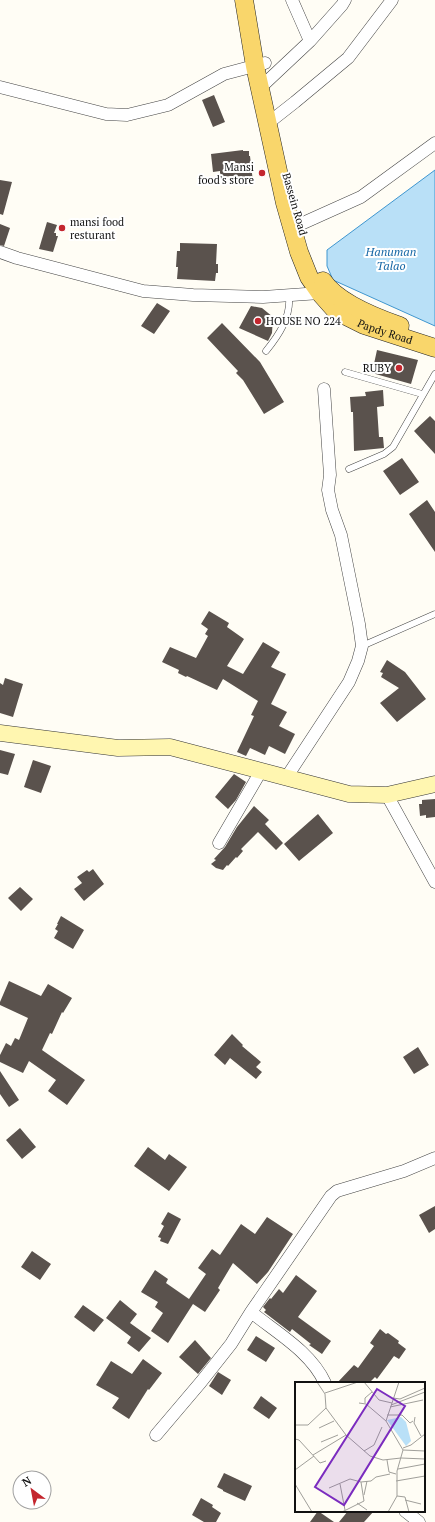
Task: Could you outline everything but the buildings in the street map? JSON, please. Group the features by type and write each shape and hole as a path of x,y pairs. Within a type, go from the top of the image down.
{"main road":[{"name":"Bassein Road","path":"244,0 260,65 271,121 289,185 299,252 309,277 324,291 351,305 395,324 435,337"},
{"name":"Bassein Road","path":"254,0 260,65"},
{"name":"Papdy Road","path":"324,291 336,311 364,325 435,348"},
{"path":"0,733 118,748 170,747 349,794 387,795 435,784"}],"street":[{"path":"292,0 310,41"},
{"path":"264,85 310,41 345,0"},
{"path":"271,121 348,58 392,0"},
{"path":"0,87 106,114 127,115 168,105 224,74 260,65"},
{"path":"296,226 361,197 435,143"},
{"path":"0,252 17,258 143,291 263,297 289,296 324,291"},
{"path":"286,778 349,682 358,661 362,646 341,535 332,510 328,490 330,475 324,389"},
{"path":"219,843 261,771"},
{"path":"387,795 435,882"},
{"path":"156,1435 206,1377 231,1344 250,1312 331,1196 338,1191 404,1171 435,1158"},
{"path":"250,1312 302,1352 319,1370 325,1382"},
{"path":"406,1512 420,1522"}],"lane":[{"path":"266,351 281,332 290,306 289,296"},
{"path":"346,372 422,394"},
{"path":"349,469 389,451 403,430 422,394 435,374"},
{"path":"362,646 435,614"}],"water":[{"name":"Hanuman Talao","path":"435,170 435,326 333,280 327,266 327,250"}],"place":[{"name":"Mansi food's store","path":"262,173"},
{"name":"mansi food resturant","path":"62,228"},
{"name":"HOUSE NO 224","path":"258,321"},
{"name":"RUBY","path":"399,368"}]}
